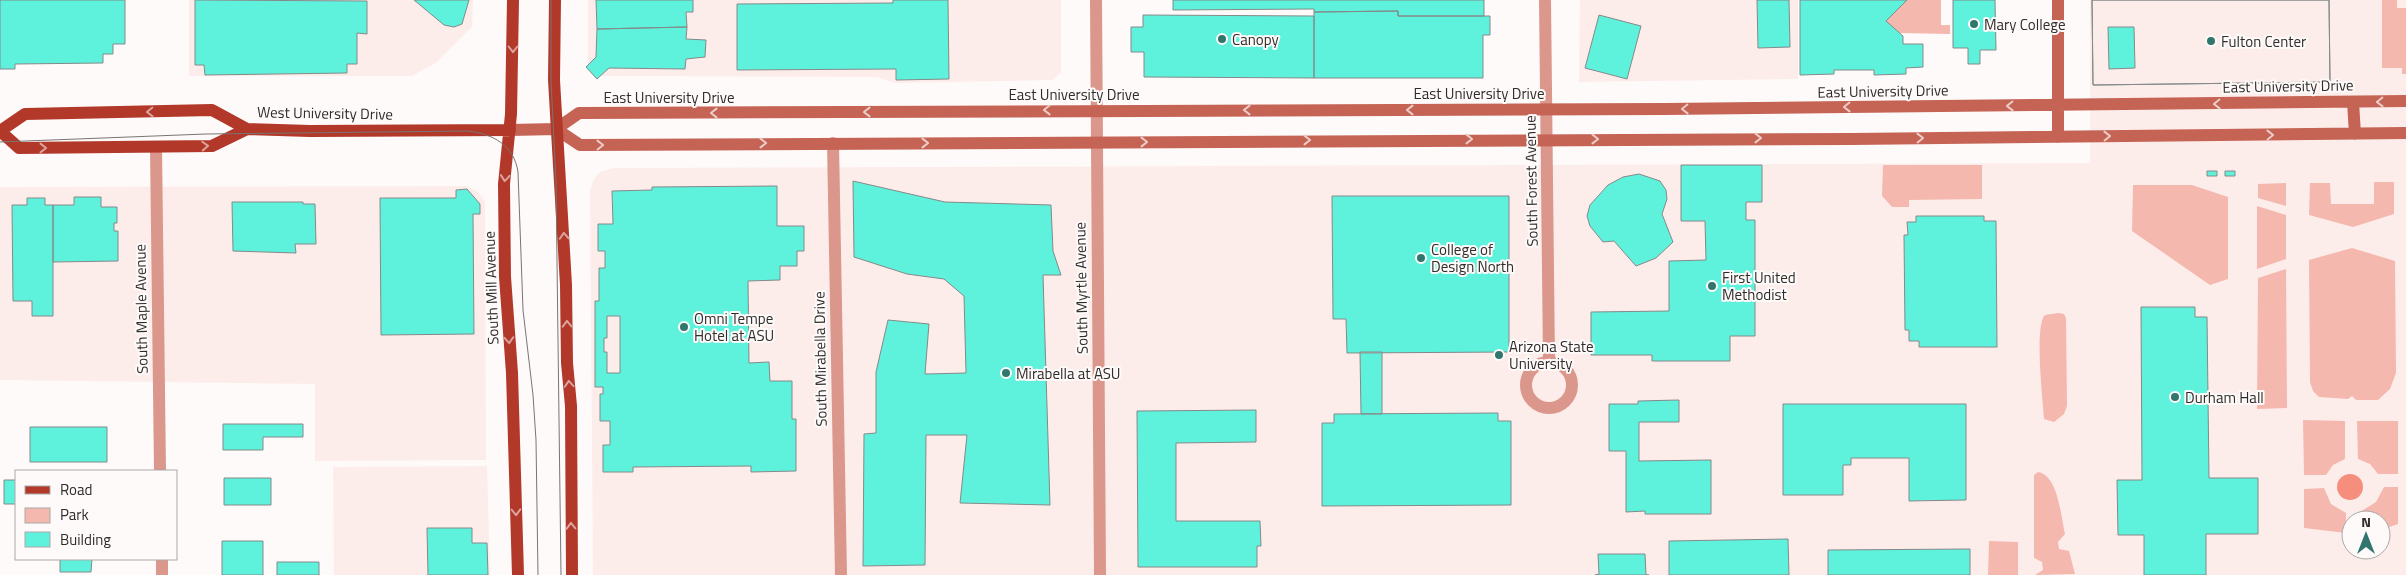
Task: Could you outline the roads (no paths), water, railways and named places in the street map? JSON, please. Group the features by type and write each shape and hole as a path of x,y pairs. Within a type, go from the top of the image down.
{"main road":[{"name":"South Mill Avenue","path":"513,0 510,130 504,184 505,277 512,373 518,575"},
{"path":"555,0 554,80 566,284 572,575"},
{"path":"2058,0 2058,136"},
{"name":"East University Drive","path":"556,129 579,113 2058,106 2406,101"},
{"path":"2353,102 2355,134"},
{"name":"West University Drive","path":"0,132 26,114 212,110 247,129 310,131 510,130"},
{"path":"0,132 19,148 156,147 212,146 247,129"},
{"path":"510,130 556,129 580,145 2406,133"}],"street":[{"name":"South Myrtle Avenue","path":"1096,0 1095,143 1100,575"},
{"name":"South Forest Avenue","path":"1545,0 1549,361"},
{"name":"South Mirabella Drive","path":"833,143 841,575"},
{"name":"South Maple Avenue","path":"156,147 160,470"},
{"path":"162,560 162,575"}],"tram line":[{"path":"551,0 551,80 556,182 561,575"},
{"path":"0,142 206,134 468,131 486,135 501,143 512,155 518,172 523,310 536,440 538,575"}],"place":[{"name":"Mary College","path":"1974,24"},
{"name":"Canopy","path":"1222,39"},
{"name":"Fulton Center","path":"2211,41"},
{"name":"College of Design North","path":"1421,258"},
{"name":"First United Methodist","path":"1712,286"},
{"name":"Omni Tempe Hotel at ASU","path":"684,327"},
{"name":"Arizona State University","path":"1499,355"},
{"name":"Mirabella at ASU","path":"1006,373"},
{"name":"Durham Hall","path":"2175,397"}]}
